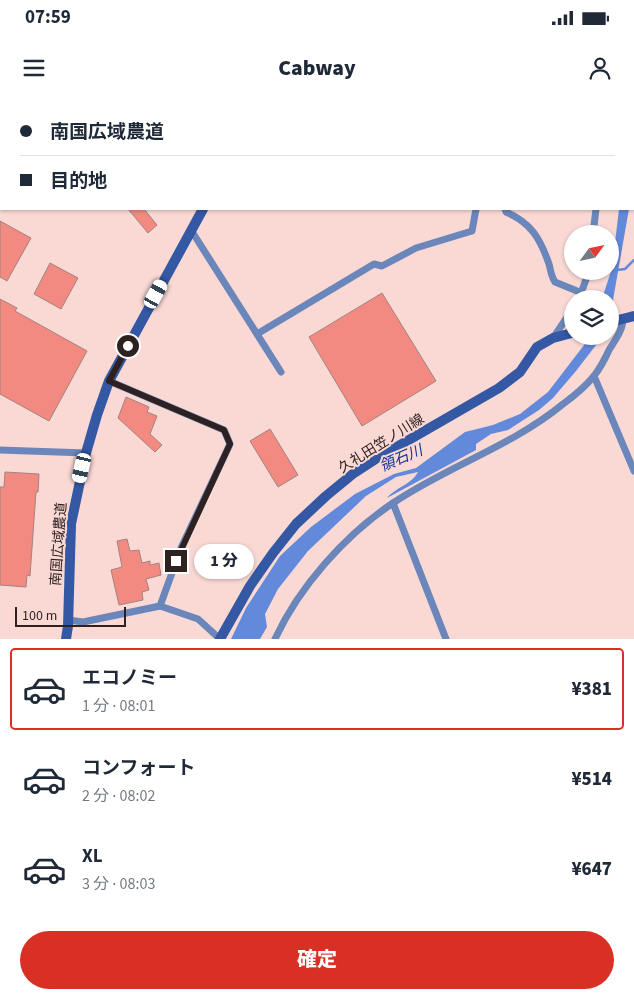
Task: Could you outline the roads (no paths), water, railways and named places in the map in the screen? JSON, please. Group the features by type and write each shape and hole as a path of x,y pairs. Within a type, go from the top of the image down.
{"main road":[{"name":"南国広域農道","path":"66,639 71,524 86,453 109,381 202,210"},
{"path":"619,320 634,316"},
{"name":"久礼田笠ノ川線","path":"220,639 250,586 273,553 296,524 326,496 368,465 499,388 520,372 537,347 564,335"}],"street":[{"path":"258,334 374,264 382,266 416,248 472,231 476,210"},
{"path":"505,210 530,226 537,237 556,282 570,290"},
{"path":"594,225 596,210"},
{"path":"191,230 281,372"},
{"path":"619,323 623,326 619,333"},
{"path":"557,337 564,324"},
{"path":"275,639 284,619 310,580 334,554 392,503 542,421 580,391 594,376 612,345"},
{"path":"594,376 634,471"},
{"path":"109,381 224,430 230,444 181,548 160,606"},
{"path":"0,450 86,453"},
{"path":"392,503 446,639"},
{"path":"68,620 83,622 160,606 198,619 220,639"}],"water":[{"path":"619,210 629,210 619,266 619,225 617,225"},
{"path":"608,280 617,280 615,290 605,290"},
{"path":"584,345 596,345 553,398 539,410 508,430 491,434 476,444 476,450 387,498 411,480 418,472 396,477 366,496 308,551 278,589 265,614 267,627 260,639 231,639 246,608 280,556 311,527 355,494 394,474 416,468 465,432 493,425 520,414 548,392"}],"waterway":[{"path":"619,270 625,269 634,260"}],"water label":[{"name":"領石川","path":"401,458"}]}
